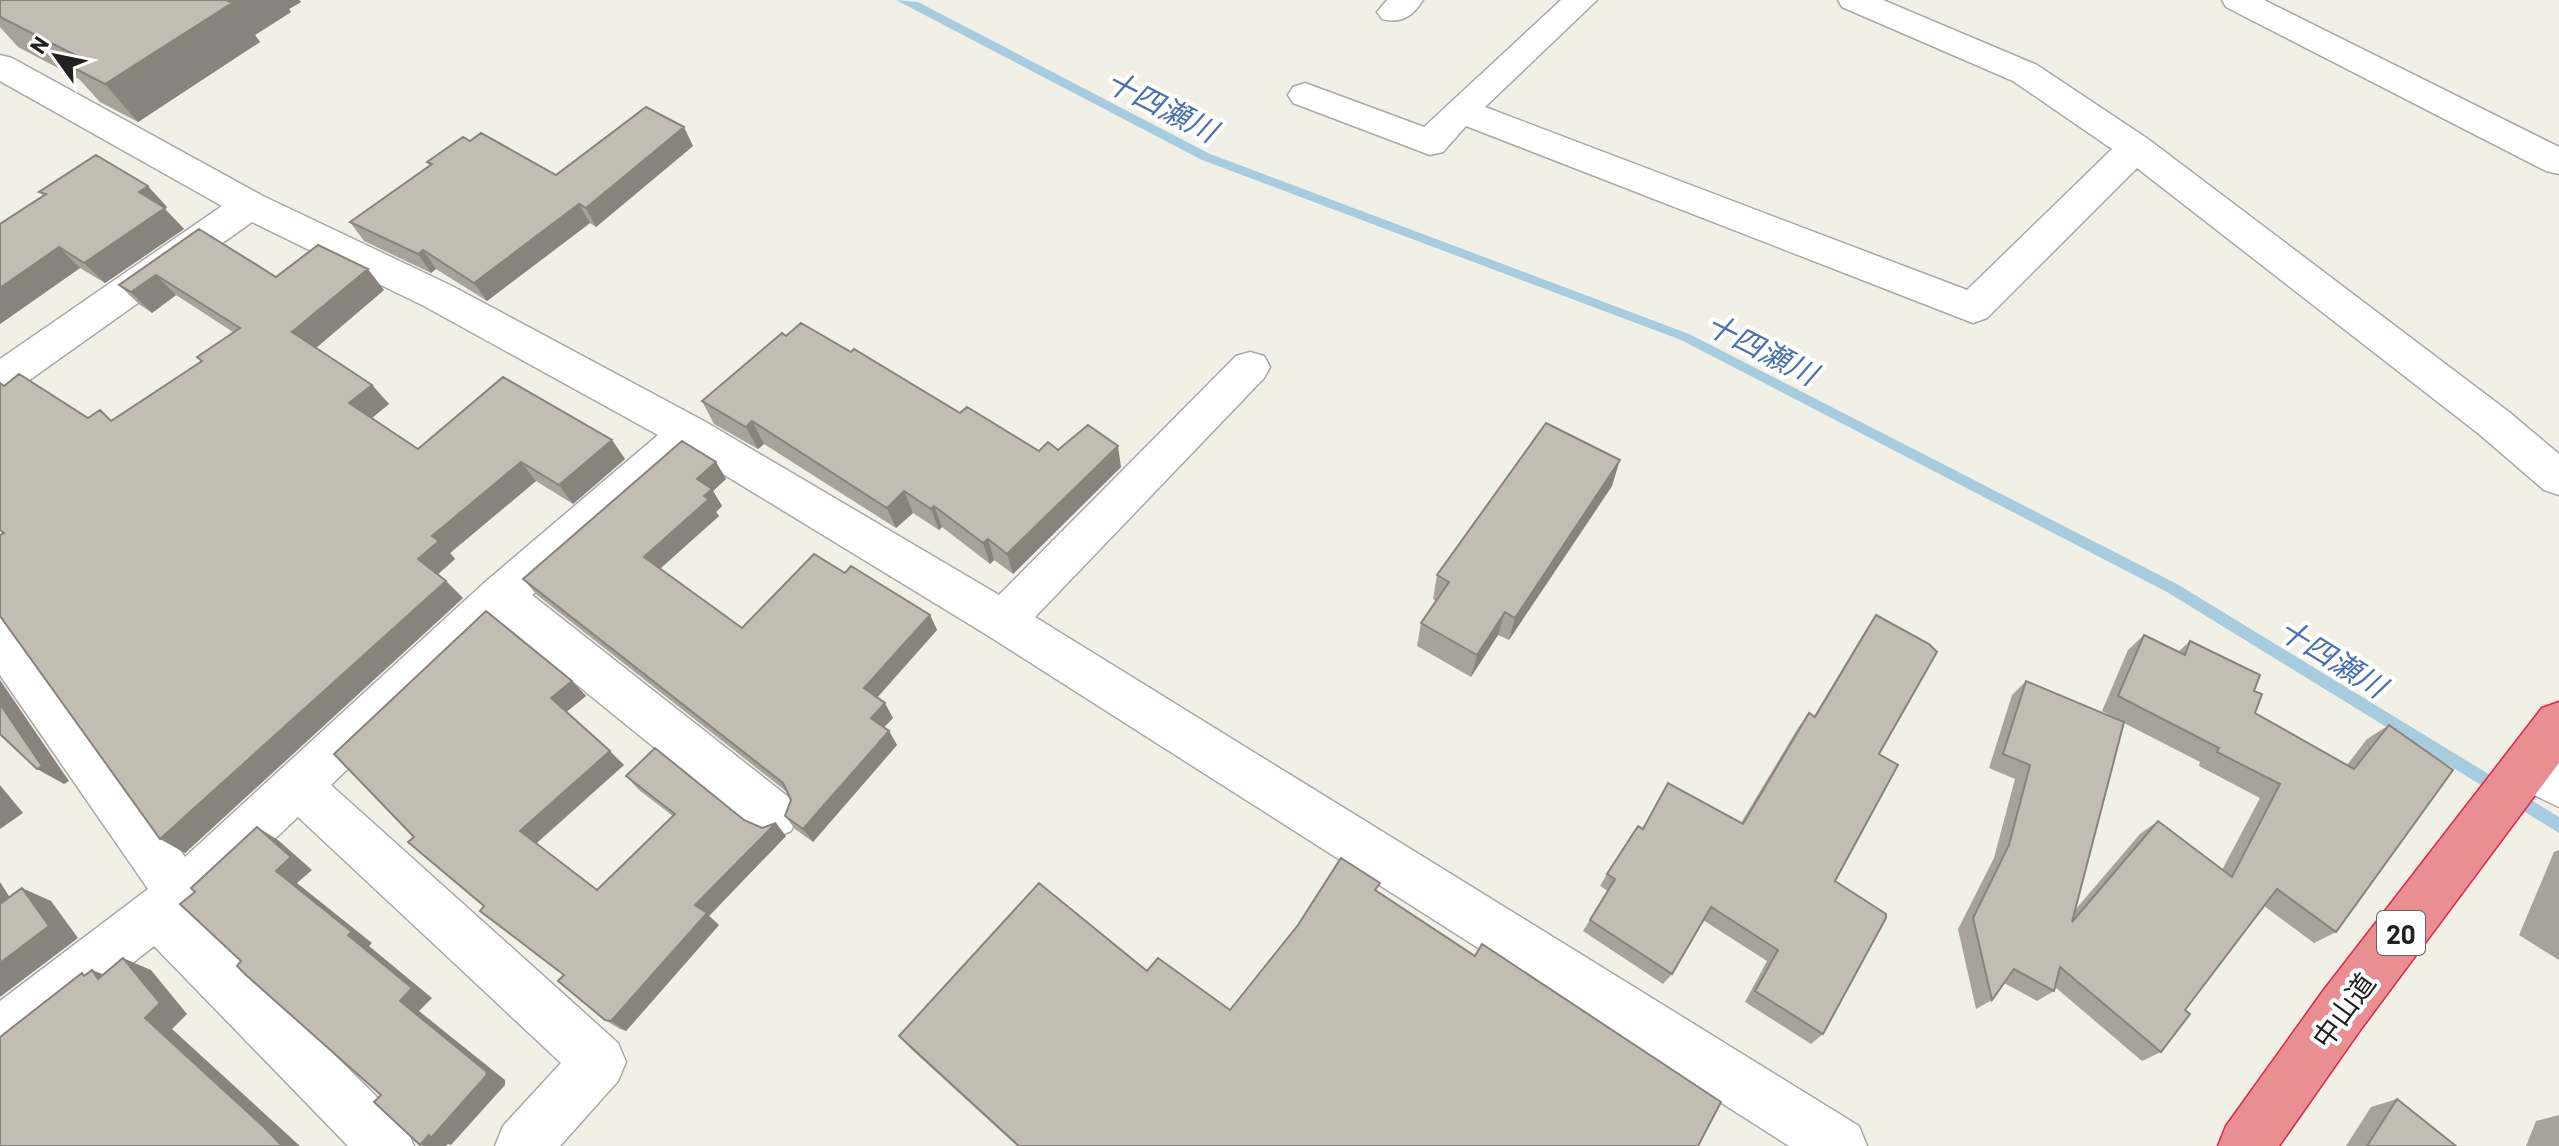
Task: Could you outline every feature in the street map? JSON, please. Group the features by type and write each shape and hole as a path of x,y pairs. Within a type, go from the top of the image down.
{"highway":[{"name":"中山道","path":"2246,1146 2342,1010 2544,777 2559,723"}],"street":[{"path":"1305,95 1430,143 1460,111 1581,0"},
{"path":"1854,0 2025,73 2135,148 2494,423 2559,478"},
{"path":"2238,0 2559,162"},
{"path":"0,66 250,205 438,296 689,433 1003,621 1839,1146"},
{"path":"1460,111 1973,308 2135,148"},
{"path":"0,380 250,205"},
{"path":"1003,621 1250,367"},
{"path":"0,1034 168,903 500,596 689,433"},
{"path":"500,596 774,815"},
{"path":"0,638 168,903 386,1146"},
{"path":"297,785 599,1062 523,1146"}],"building":[{"path":"0,0 226,0 232,3 105,84 66,64 77,56 0,17"},
{"path":"646,107 684,127 586,208 579,204 474,283 423,250 418,254 350,222 432,164 427,162 463,137 470,141 481,133 556,175"},
{"path":"96,155 148,186 139,192 165,208 84,263 59,247 0,288 0,224 46,194 39,192"},
{"path":"199,229 276,277 318,245 368,269 292,332 372,385 349,403 418,449 503,377 612,440 559,485 521,462 432,536 439,541 418,559 446,581 160,839 0,616 0,535 4,533 0,530 0,383 4,386 19,374 88,418 100,410 111,421 202,361 197,357 240,328 156,275 131,292 119,285"},
{"path":"801,323 851,352 854,349 960,413 967,407 1039,451 1048,442 1058,450 1088,425 1118,446 1007,554 988,539 983,543 934,506 931,509 904,491 887,508 752,421 746,427 702,401 782,333 786,336"},
{"path":"1546,423 1620,460 1515,618 1505,612 1477,655 1421,623 1449,582 1437,575"},
{"path":"682,441 716,462 697,479 712,489 704,496 709,499 644,557 742,628 814,554 845,573 851,566 930,615 864,688 885,703 871,718 889,731 803,829 785,816 791,800 783,783 523,579"},
{"path":"486,611 572,681 551,698 610,751 520,831 597,890 675,814 626,776 655,748 744,820 762,828 776,823 695,905 707,913 611,1021 605,1020 558,981 564,975 480,911 484,906 408,842 414,837 334,754"},
{"path":"1876,615 1929,644 1937,652 1879,754 1898,765 1835,881 1886,914 1886,918 1823,1034 1755,991 1778,950 1711,907 1672,974 1590,920 1615,879 1607,874 1638,826 1643,829 1668,783 1743,824 1809,713 1815,717"},
{"path":"2144,635 2185,655 2190,641 2260,675 2254,691 2262,694 2255,713 2354,769 2389,725 2453,770 2336,932 2277,889 2185,1010 2190,1014 2161,1052 2060,967 2054,991 2014,969 1992,1000 1973,918 2009,845 2030,765 2003,754 2026,681 2124,722 2072,922 2158,821 2232,877 2280,784 2217,752 2219,748 2118,696"},
{"path":"0,704 42,766 37,769 0,734"},
{"path":"257,827 291,857 276,871 352,932 348,935 412,988 400,1001 487,1072 431,1138 429,1135 420,1145 374,1102 381,1095 246,975 237,966 241,961 180,904 195,892 191,888"},
{"path":"1341,858 1380,883 1375,890 1475,956 1482,944 1721,1102 1698,1146 1019,1146 899,1036 1039,883 1147,971 1158,958 1230,1010 1298,925"},
{"path":"22,888 49,926 0,963 0,904"},
{"path":"123,958 160,1003 145,1018 282,1146 0,1146 0,1037 82,973 84,976 92,970 98,979"},
{"path":"2397,1099 2456,1146 2367,1146"}],"waterway":[{"name":"十四瀬川","path":"901,0 1206,157 1685,337 2172,588 2559,826"}]}
